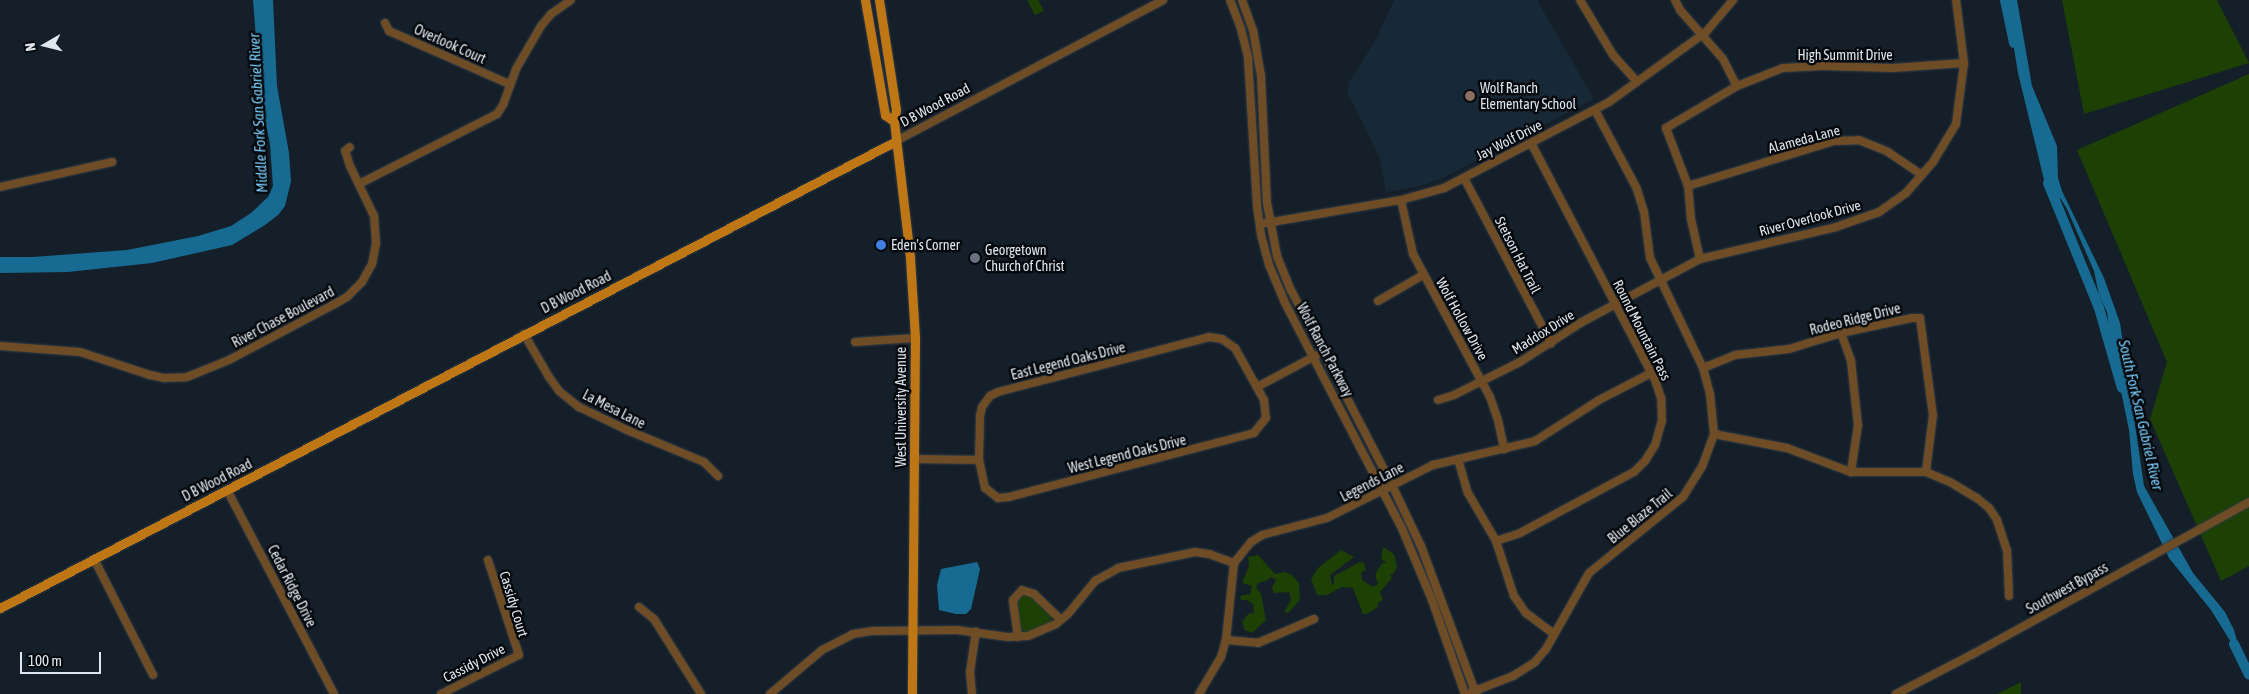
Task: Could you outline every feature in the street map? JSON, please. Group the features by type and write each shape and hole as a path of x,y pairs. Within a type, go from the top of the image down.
{"main road":[{"name":"West University Avenue","path":"865,0 885,115 894,121"},
{"name":"West University Avenue","path":"879,0 895,102 894,121 910,258 915,338 912,694"},
{"name":"D B Wood Road","path":"0,608 896,141"}],"street":[{"path":"359,184 487,120 500,110 509,84 541,26 551,14 571,0"},
{"name":"D B Wood Road","path":"896,141 1163,0"},
{"name":"Wolf Ranch Parkway","path":"1230,0 1244,38 1250,68 1259,224 1266,255 1276,284 1384,489 1471,693"},
{"name":"Wolf Ranch Parkway","path":"1242,0 1252,30 1261,76 1270,223 1276,251 1287,282 1392,485 1433,574 1471,693"},
{"path":"1580,0 1613,55 1637,82"},
{"path":"1675,0 1680,10 1722,59 1737,86"},
{"name":"Jay Wolf Drive","path":"1259,224 1401,200 1431,193 1464,178 1595,110 1702,35 1722,16 1733,0"},
{"name":"River Overlook Drive","path":"1661,282 1700,258 1836,227 1879,212 1906,193 1933,162 1956,124 1964,63 1956,0"},
{"name":"Overlook Court","path":"385,23 389,31 509,84"},
{"name":"High Summit Drive","path":"1700,258 1691,219 1688,186 1666,128 1737,86 1783,68 1822,66 1893,68 1964,63"},
{"name":"Blue Blaze Trail","path":"1471,693 1527,668 1546,649 1589,573 1683,496 1702,467 1714,434 1710,394 1703,368 1650,258 1644,212 1637,189 1595,110"},
{"name":"Alameda Lane","path":"1688,186 1834,142 1859,140 1888,152 1922,174"},
{"name":"Round Mountain Pass","path":"1496,541 1520,533 1624,478 1640,467 1655,445 1662,421 1661,398 1651,374 1531,143"},
{"name":"River Chase Boulevard","path":"0,346 80,352 164,378 199,374 333,305 346,297 362,282 372,264 377,236 374,216 350,166 345,151 350,147"},
{"path":"0,187 112,162"},
{"name":"Stetson Hat Trail","path":"1464,178 1550,343"},
{"name":"Wolf Hollow Drive","path":"1401,200 1410,244 1423,275 1494,408 1504,449"},
{"path":"1378,301 1423,275"},
{"name":"Maddox Drive","path":"1438,400 1454,395 1481,381 1550,343 1574,327 1661,282"},
{"name":"Rodeo Ridge Drive","path":"1703,368 1735,355 1790,349 1841,333 1920,318 1933,415 1926,472"},
{"path":"1841,333 1851,361 1858,425 1851,472"},
{"name":"La Mesa Lane","path":"524,334 549,377 560,391 579,407 632,433 704,462 718,476"},
{"name":"East Legend Oaks Drive","path":"979,460 982,406 987,398 998,392 1209,337 1222,339 1235,348 1257,387"},
{"path":"855,342 915,338"},
{"path":"1257,387 1323,352"},
{"name":"Legends Lane","path":"1234,563 1245,548 1262,536 1317,522 1433,466 1541,438 1593,404 1651,374"},
{"name":"West Legend Oaks Drive","path":"979,460 985,488 993,496 1004,498 1249,436 1259,429 1266,412 1264,400 1257,387"},
{"path":"1714,434 1787,448 1851,472 1926,472 1950,482 1977,498 1993,514 2003,535 2007,550 2009,596"},
{"path":"914,459 979,460"},
{"path":"1458,459 1468,493 1496,541 1510,587 1517,601 1532,619 1554,634"},
{"name":"Cedar Ridge Drive","path":"227,490 334,694"},
{"name":"Southwest Bypass","path":"1896,694 1973,654 2249,502"},
{"path":"770,694 810,659 840,639 853,634 873,631 976,632 1018,637 1038,633 1061,620 1095,581 1118,568 1196,552 1209,554 1234,563 1226,640 1221,657 1199,694"},
{"path":"94,559 153,676"},
{"name":"Cassidy Court","path":"488,560 518,655"},
{"path":"1018,637 1013,600 1022,590 1034,594 1061,620"},
{"path":"638,607 654,619 701,694"},
{"path":"1226,640 1258,643 1314,620"},
{"path":"972,694 971,662 976,632"},
{"name":"Cassidy Drive","path":"441,694 452,692 518,655"}],"shaded area":[{"name":"Wolf Ranch Elementary School","path":"1394,0 1537,0 1594,99 1443,178 1421,186 1386,192 1379,157 1347,92 1349,82 1375,41"}],"green space":[{"path":"1027,0 1038,0 1044,11 1035,15"},
{"path":"2062,0 2217,0 2249,63 2084,114"},
{"path":"2249,74 2249,566 2221,581 2150,419 2167,362 2077,150"},
{"path":"1383,547 1394,554 1397,567 1393,574 1390,574 1392,578 1380,592 1383,600 1378,603 1378,607 1367,614 1363,614 1353,588 1342,587 1327,595 1317,595 1311,579 1318,568 1341,550 1354,557 1330,575 1332,585 1334,584 1334,576 1360,562 1364,563 1366,570 1361,573 1362,580 1373,587 1379,584 1376,579 1376,573 1382,563 1387,563 1381,559"},
{"path":"1258,555 1275,574 1284,572 1292,575 1299,583 1300,600 1288,613 1284,612 1291,600 1289,592 1274,593 1272,587 1276,580 1271,577 1266,581 1258,583 1256,587 1261,594 1266,620 1252,633 1245,630 1242,622 1248,614 1254,613 1253,604 1247,600 1241,600 1240,596 1250,594 1252,586 1242,583 1249,566 1248,557"},
{"path":"1023,594 1031,596 1052,615 1051,622 1029,632 1022,631 1016,603 1017,598"},
{"path":"2021,682 2021,694 1997,694"}],"water":[{"path":"253,0 273,0 277,86 289,153 291,181 285,206 278,215 232,245 152,263 68,272 0,273 0,257 33,257 127,250 198,236 231,226 251,213 268,197 273,186 270,144 261,101"},
{"path":"2006,0 2017,0 2032,86 2057,146 2058,178 2062,191 2104,278 2120,323 2144,486 2193,573 2225,612 2234,630 2242,660 2211,610 2169,558 2137,492 2133,474 2129,430 2111,342 2107,312 2099,295 2094,271 2067,209 2061,199 2051,194 2046,188 2018,73"},
{"path":"977,562 980,569 971,609 966,614 939,610 937,585 941,569"}],"waterway":[{"name":"South Fork San Gabriel River","path":"2005,0 2014,43"},
{"name":"South Fork San Gabriel River","path":"2048,183 2099,308 2122,388"},
{"name":"South Fork San Gabriel River","path":"2234,644 2249,675"}],"place":[{"name":"Wolf Ranch Elementary School","path":"1470,96"},
{"name":"Eden's Corner","path":"881,245"},
{"name":"Georgetown Church of Christ","path":"975,258"}],"water label":[{"name":"Middle Fork San Gabriel River","path":"258,113"}]}
